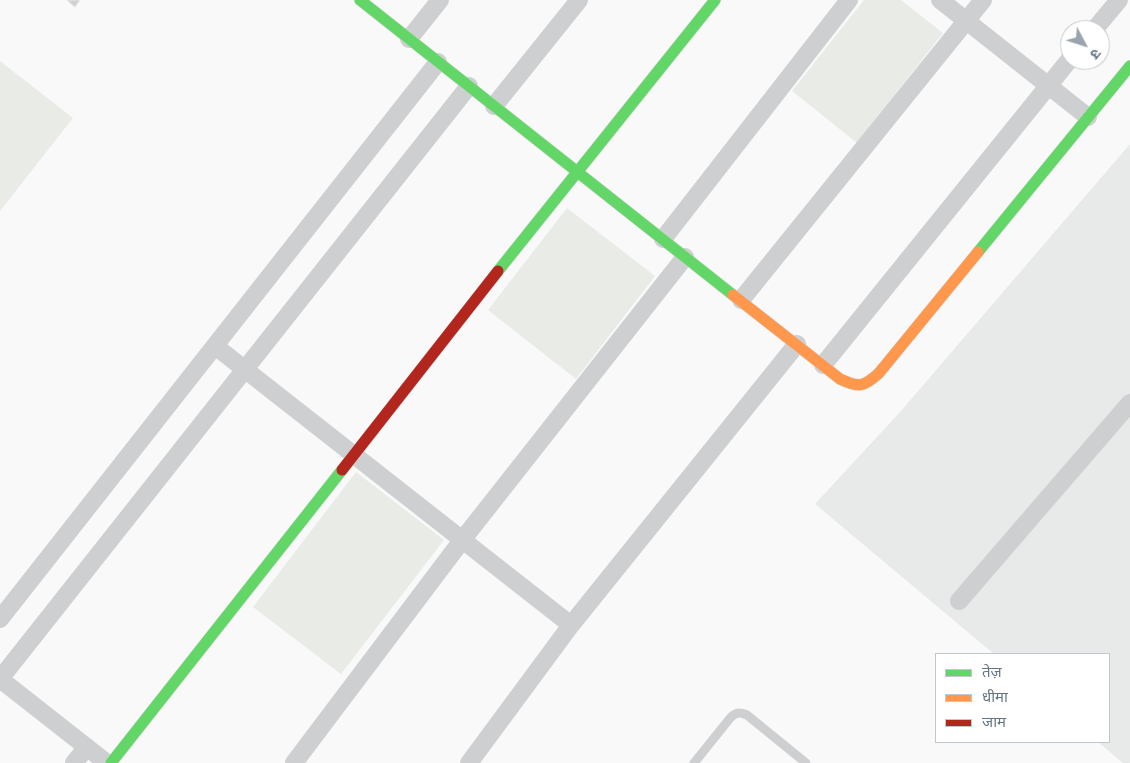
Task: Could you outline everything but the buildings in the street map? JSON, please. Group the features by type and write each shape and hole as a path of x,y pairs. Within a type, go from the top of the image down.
{"street":[{"path":"360,0 840,379 853,385 867,384 879,373 1130,66"},
{"path":"409,39 440,0"},
{"path":"494,106 579,0"},
{"path":"111,763 714,0"},
{"path":"663,239 849,0"},
{"path":"940,0 1088,117"},
{"path":"741,300 983,0"},
{"path":"1102,20 1119,0"},
{"path":"0,619 438,62"},
{"path":"823,365 1061,70"},
{"path":"107,763 0,679 469,86"},
{"path":"294,763 463,540 685,257"},
{"path":"469,763 571,624 797,344"},
{"path":"215,346 571,624"},
{"path":"959,601 1130,403"},
{"path":"74,763 86,748"}],"lane":[{"path":"694,763 731,717 740,712 747,715 806,763"}],"shaded area":[{"path":"864,0 901,0 943,33 857,143 792,91"},
{"path":"0,61 73,118 0,211"},
{"path":"1130,144 1130,763 1123,763 1099,743 1110,743 1110,653 993,653 815,504 901,411"},
{"path":"567,208 655,276 576,379 488,310"},
{"path":"356,472 444,540 341,674 253,607"}],"traffic: fast":[{"path":"360,0 733,295"},
{"path":"498,271 715,0"},
{"path":"978,252 1130,66"},
{"path":"111,763 342,470"}],"traffic: slow":[{"path":"733,295 840,379 852,384 861,385 879,373 978,252"}],"traffic: jam":[{"path":"342,470 498,271"}]}
